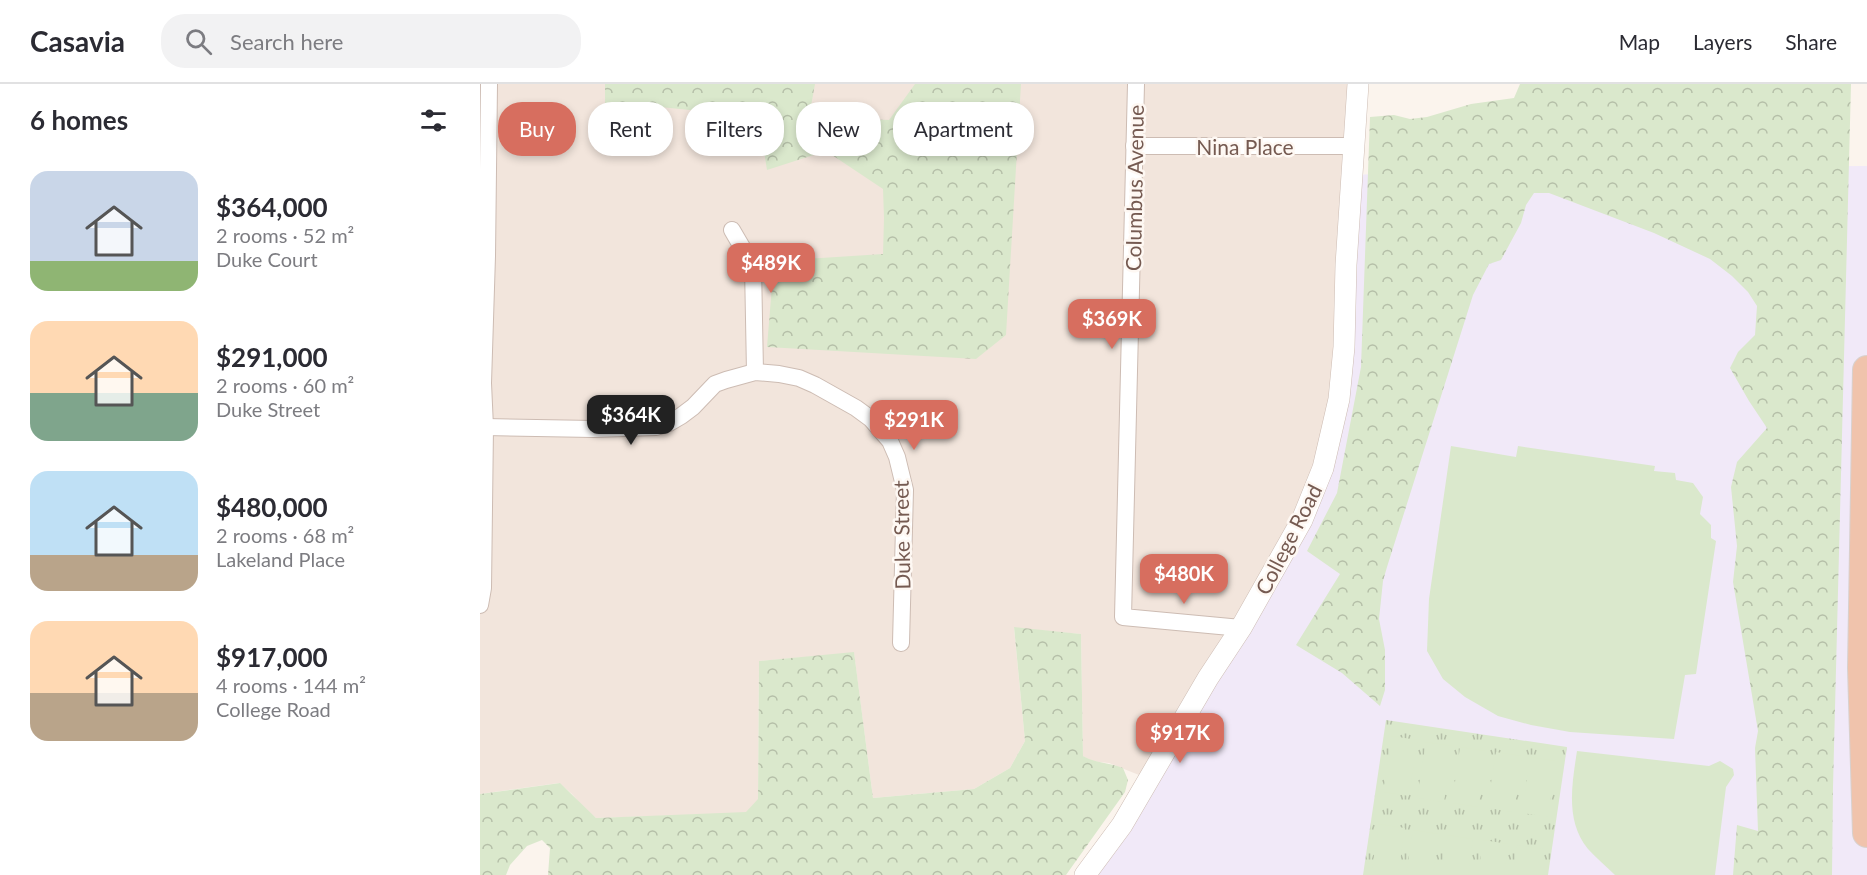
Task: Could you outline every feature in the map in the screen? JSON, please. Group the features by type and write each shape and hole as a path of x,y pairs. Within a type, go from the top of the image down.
{"highway":[{"path":"1867,370 1862,668 1863,766 1867,833"}],"street":[{"path":"480,605 483,588 485,427 483,382 489,84"},
{"name":"Columbus Avenue","path":"1136,84 1124,617 1241,628"},
{"name":"College Road","path":"1085,875 1122,825 1208,678 1241,628 1302,520 1323,468 1339,399 1344,347 1346,265 1358,84"},
{"name":"Nina Place","path":"1134,146 1355,146"},
{"path":"485,427 593,429 656,427 681,416 715,384 755,372 753,266 732,230"},
{"name":"Duke Street","path":"755,372 799,378 815,385 871,419 890,441 897,457 905,490 901,643"}],"shaded area":[{"path":"480,84 1358,84 1323,468 1149,779 1109,763 1091,761 1083,756 1081,634 1014,628 1025,741 1010,768 974,789 873,798 854,653 759,661 758,800 746,813 596,818 559,783 480,794"},
{"path":"1867,166 1867,875 1085,875 1323,468 1352,175 1523,168"}],"green space":[{"path":"605,84 815,84 812,102 796,102 796,156 810,156 767,170 765,156 784,156 784,102 685,102 685,110 673,108 673,102 605,102"},
{"path":"915,84 1021,84 1020,102 902,102"},
{"path":"1520,84 1851,84 1832,875 1733,875 1737,825 1758,831 1755,748 1758,731 1733,582 1737,546 1731,487 1737,462 1767,428 1730,368 1738,352 1755,335 1757,306 1748,292 1732,276 1710,259 1654,233 1549,193 1534,193 1526,205 1521,223 1501,260 1489,264 1473,295 1387,567 1383,581 1379,619 1385,650 1385,690 1380,706 1342,673 1296,645 1340,574 1307,551 1337,493 1361,367 1370,117 1394,115 1410,119 1427,117 1471,104 1514,98"},
{"path":"893,114 893,156 1017,156 1006,335 976,359 767,347 774,261 883,254 883,189 834,156 881,156 881,120 889,120"},
{"path":"1451,446 1516,457 1518,446 1655,466 1654,471 1675,473 1676,480 1693,483 1703,497 1700,514 1711,525 1711,538 1716,541 1696,674 1685,675 1674,739 1570,732 1531,725 1498,716 1465,697 1443,679 1427,651 1429,599"},
{"path":"1014,627 1081,634 1083,756 1123,768 1128,780 1125,792 1066,875 548,875 550,848 542,840 527,846 510,865 506,875 480,875 480,794 560,783 596,818 746,812 758,799 759,661 854,652 873,798 974,789 1010,768 1025,741"},
{"path":"1386,720 1567,747 1548,875 1363,875"},
{"path":"1392,736 1418,740 1409,796 1383,792"},
{"path":"1426,742 1452,746 1444,802 1417,798"},
{"path":"1460,747 1486,751 1478,807 1452,803"},
{"path":"1577,751 1709,766 1720,761 1733,769 1734,775 1726,787 1715,875 1615,875 1588,849 1576,827 1572,789"},
{"path":"1496,752 1522,756 1514,812 1487,808"},
{"path":"1530,757 1556,761 1548,817 1522,813"},
{"path":"1379,824 1405,828 1398,875 1371,875"},
{"path":"1413,830 1439,834 1433,875 1406,875"},
{"path":"1447,835 1473,839 1468,875 1441,875"},
{"path":"1483,840 1509,844 1504,875 1478,875"},
{"path":"1517,845 1543,849 1539,875 1513,875"}]}
